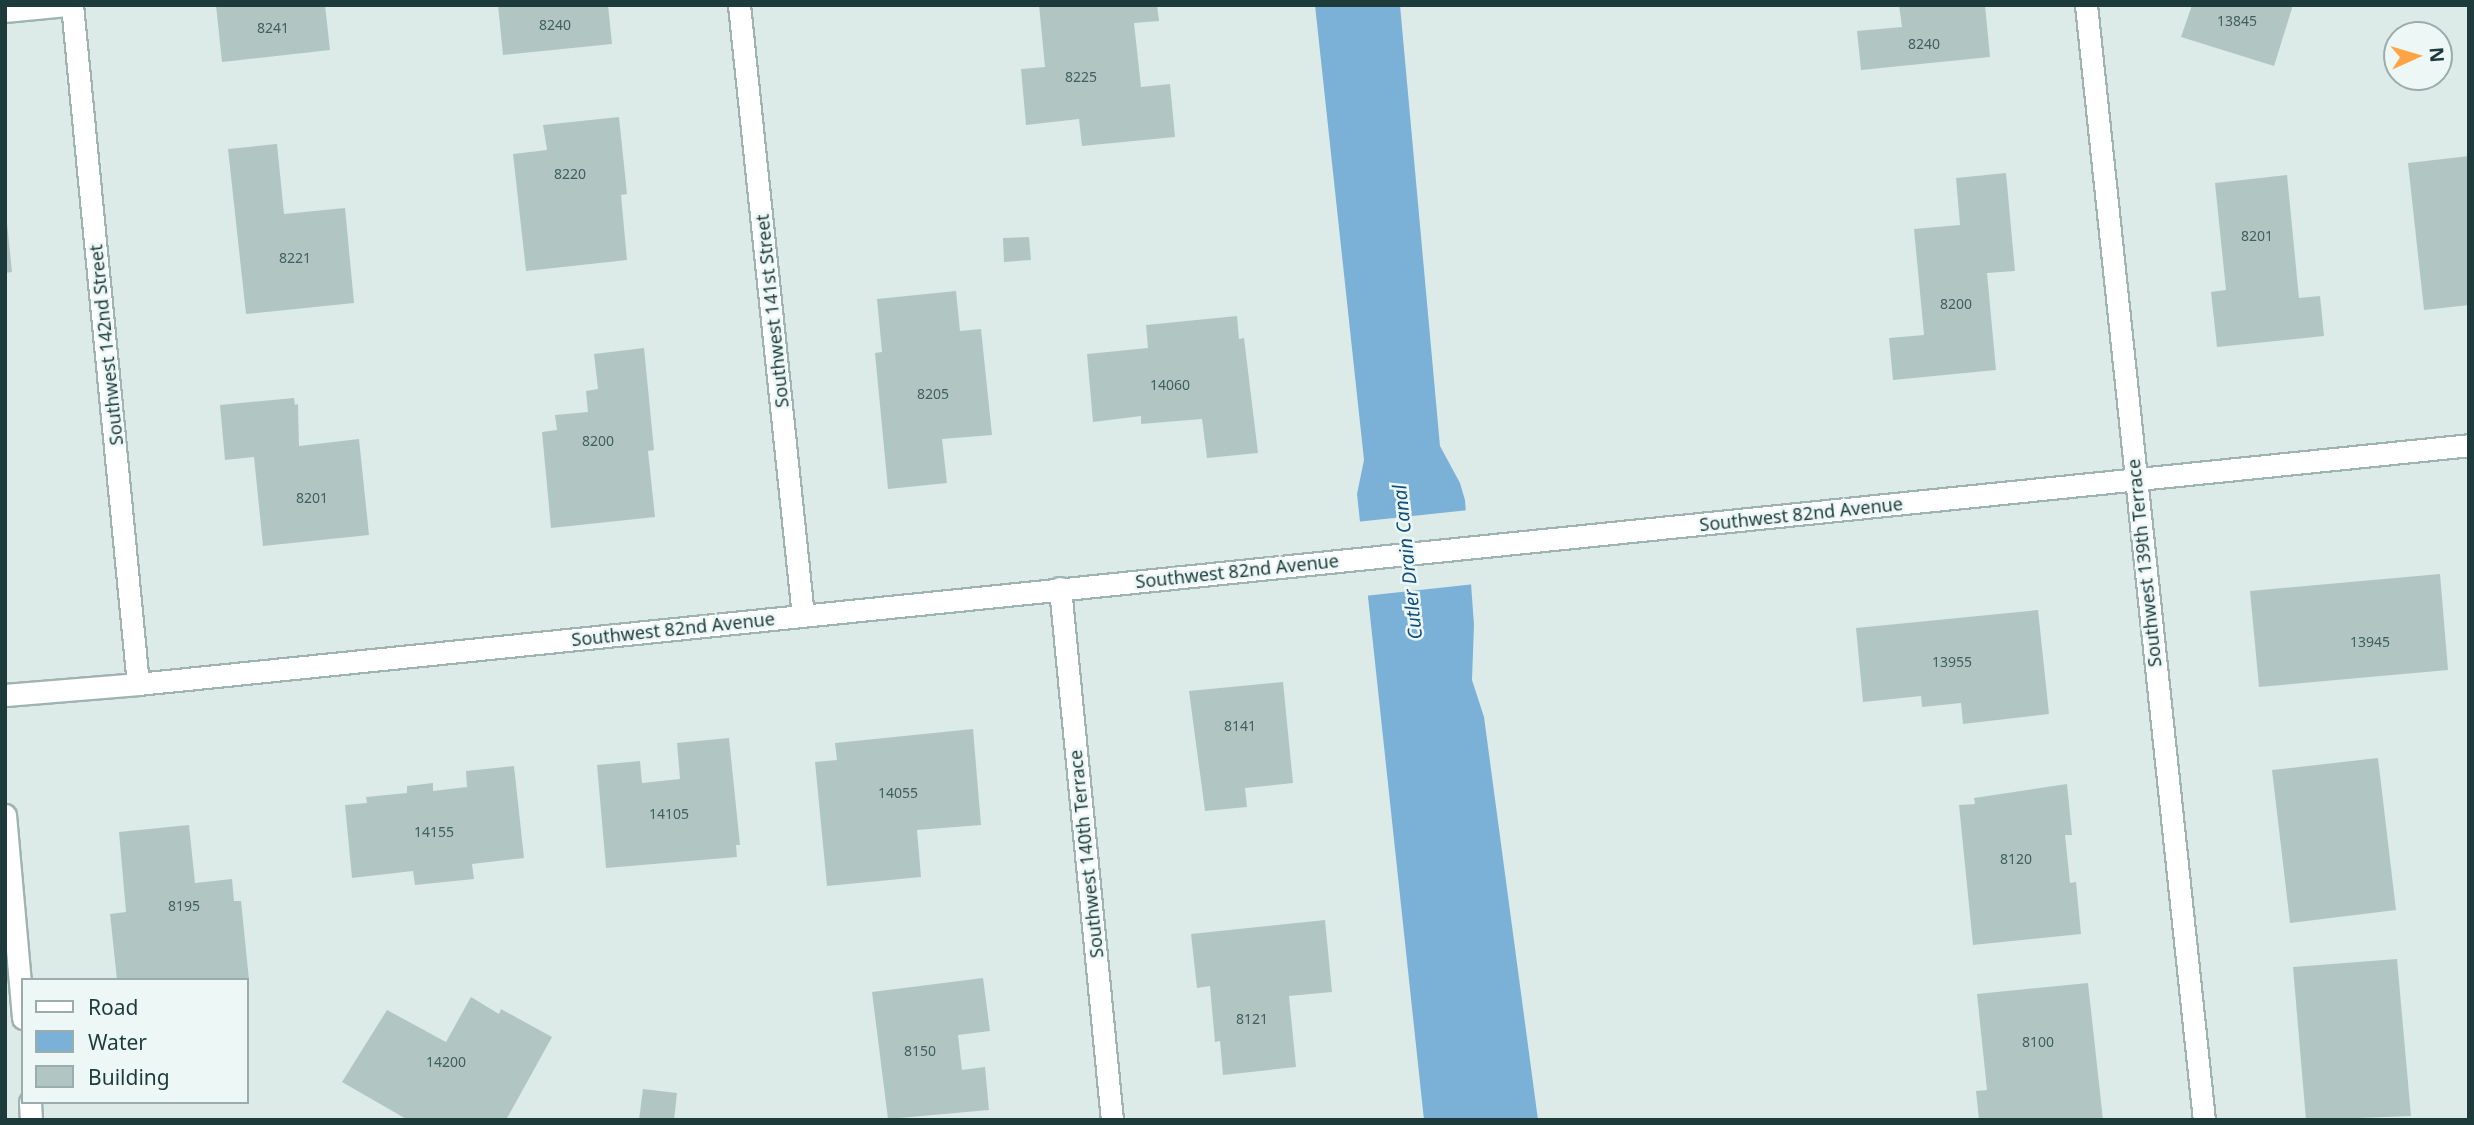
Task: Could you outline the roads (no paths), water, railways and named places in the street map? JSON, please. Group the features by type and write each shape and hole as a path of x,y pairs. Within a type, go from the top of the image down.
{"street":[{"path":"5,11 67,5"},
{"name":"Southwest 142nd Street","path":"72,5 138,684"},
{"name":"Southwest 141st Street","path":"739,5 803,616"},
{"name":"Southwest 139th Terrace","path":"2086,5 2204,1120"},
{"name":"Southwest 82nd Avenue","path":"5,695 138,684 2469,446"},
{"name":"Southwest 140th Terrace","path":"1059,588 1112,1120"},
{"path":"5,815 21,995"}],"water":[{"name":"Cutler Drain Canal","path":"1315,5 1400,5 1440,446 1460,483 1465,500 1474,625 1472,680 1484,717 1538,1120 1424,1120 1357,494 1364,460"}]}
